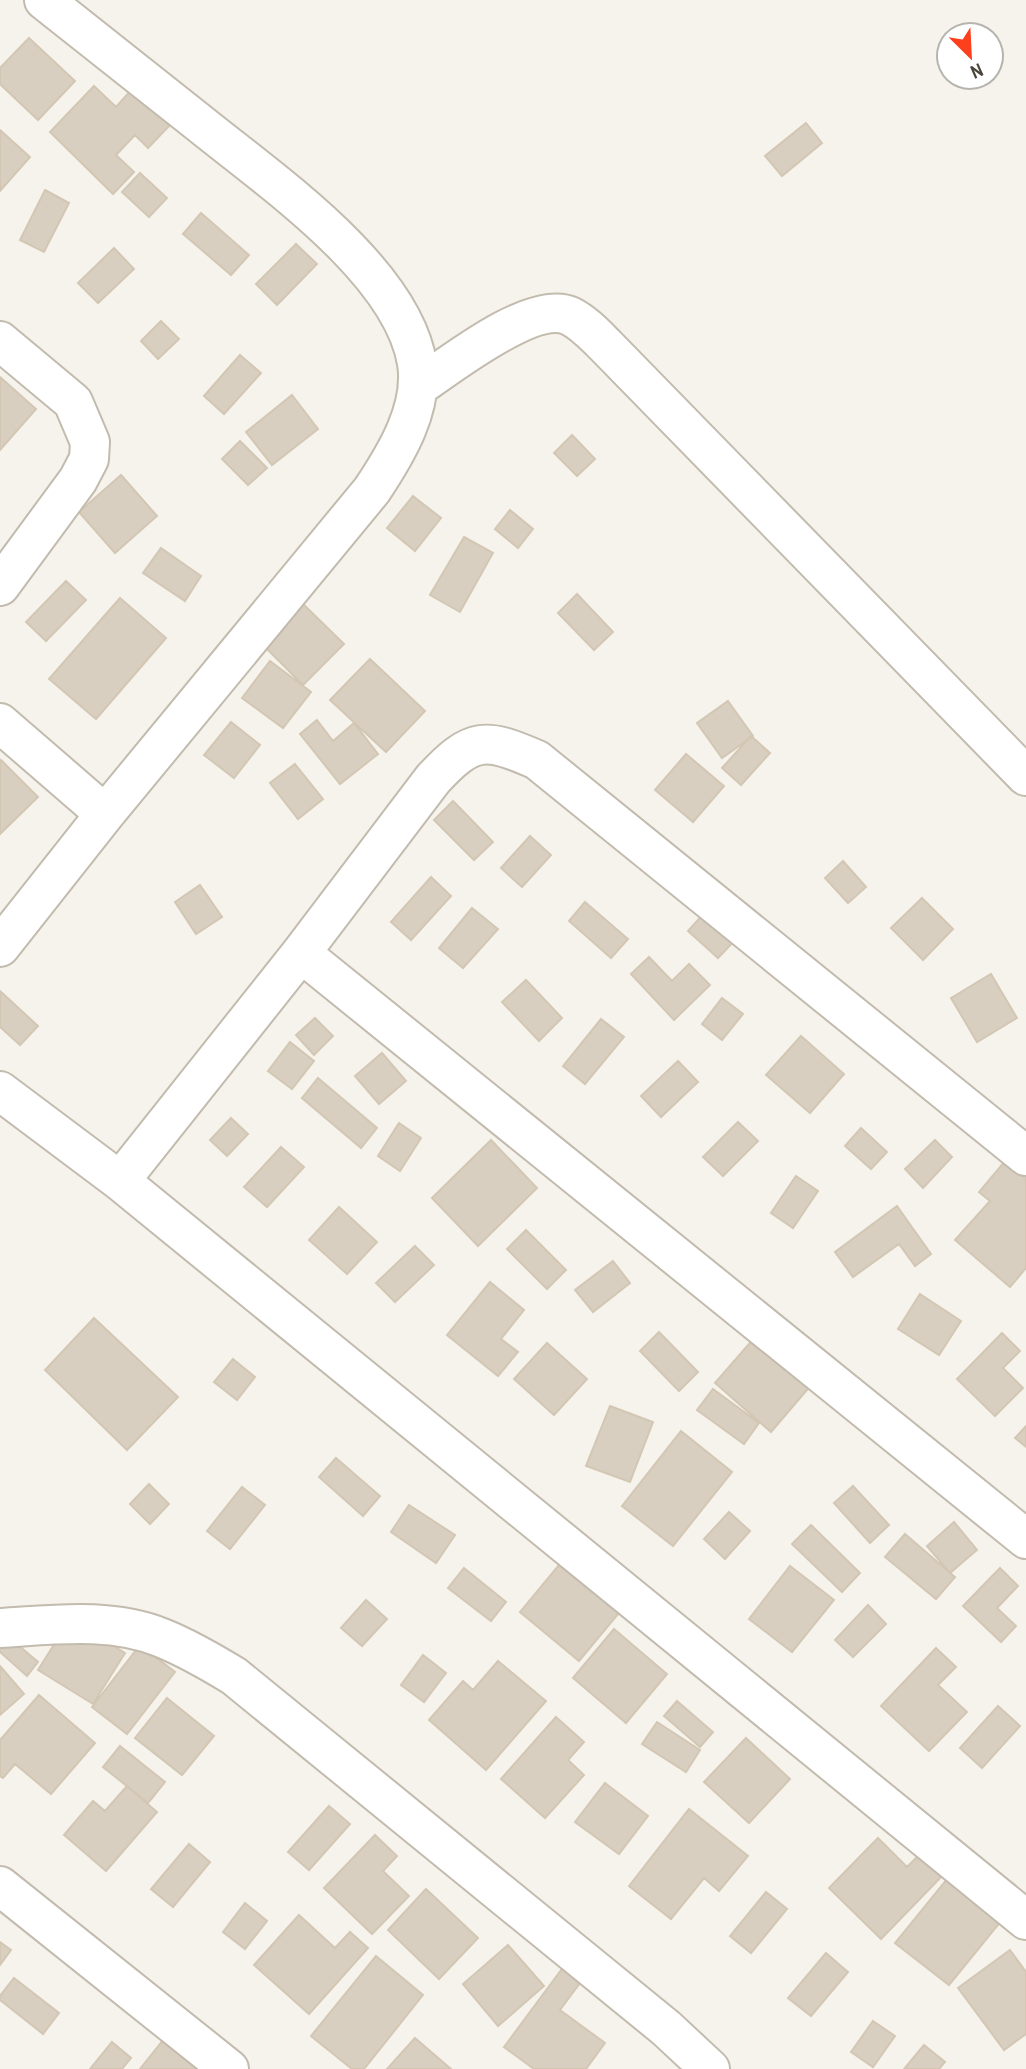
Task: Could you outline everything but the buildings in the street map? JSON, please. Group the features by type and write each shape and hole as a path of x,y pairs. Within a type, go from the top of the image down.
{"street":[{"path":"0,947 105,814 372,491 406,429 418,387 417,362 396,309 373,277 317,217 44,0"},
{"path":"418,387 483,343 525,319 549,313 568,315 607,347 1026,776"},
{"path":"0,341 73,402 90,442 89,459 78,480 0,586"},
{"path":"0,723 105,814"},
{"path":"120,1181 301,953 433,779 451,760 470,747 491,743 508,747 537,760 1026,1156"},
{"path":"301,953 1026,1539"},
{"path":"0,1091 120,1181 1026,1920"},
{"path":"0,1628 87,1624 122,1627 161,1637 234,1676 655,2019 710,2069"},
{"path":"0,1886 229,2069"}]}
